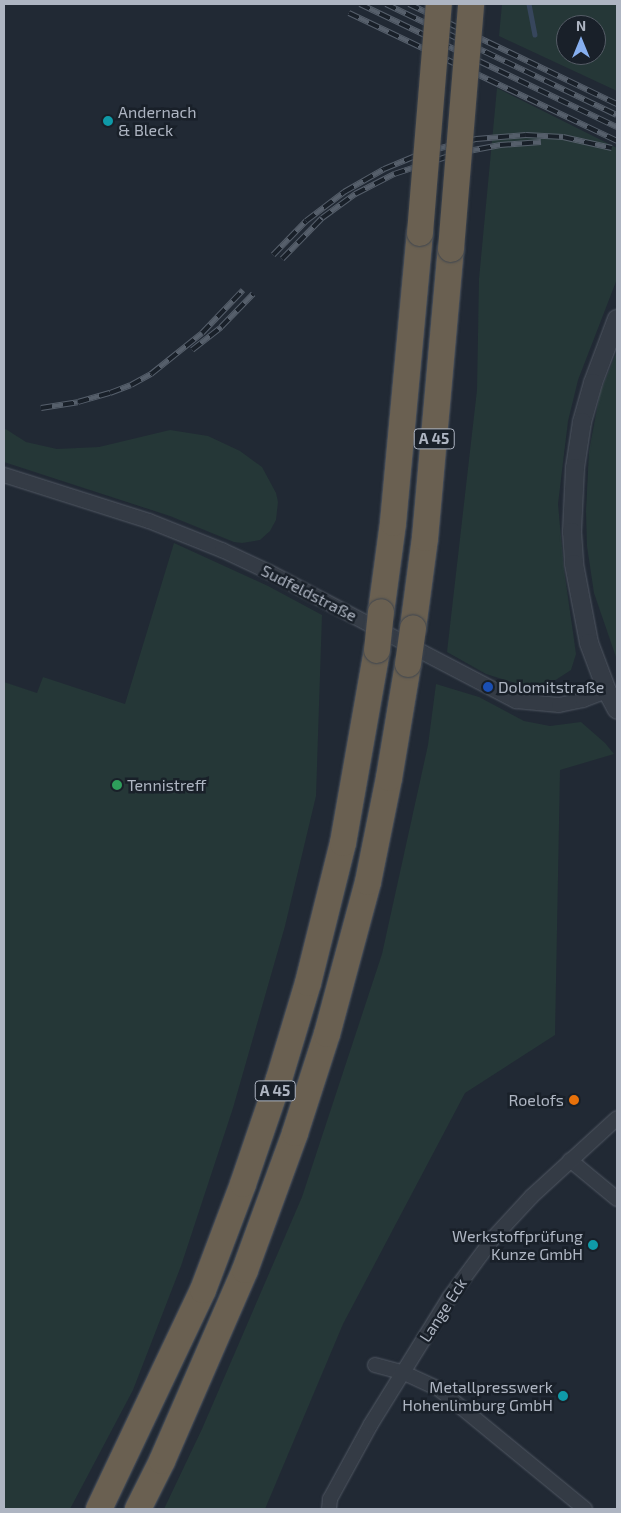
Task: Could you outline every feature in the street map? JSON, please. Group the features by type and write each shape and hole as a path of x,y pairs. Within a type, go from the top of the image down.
{"highway":[{"name":"A 45","path":"98,1509 203,1290 243,1184 279,1079 308,983 343,843 377,650 393,523 420,233 438,4"},
{"name":"A 45","path":"138,1509 162,1461 245,1270 295,1133 327,1034 368,882 389,778 408,664 425,538 471,4"}],"street":[{"path":"617,319 582,422 573,494 574,564 589,643 607,691 617,710"},
{"name":"Sudfeldstraße","path":"4,475 149,521 222,550 270,572 516,701 559,705 583,700 607,691"},
{"name":"Lange Eck","path":"329,1509 330,1499 402,1372 449,1298 495,1236 532,1196 617,1118"},
{"path":"570,1160 617,1199"},
{"path":"375,1365 402,1372 439,1389 585,1509"}],"shaded area":[{"path":"502,4 617,4 617,91 561,65 606,65 606,15 556,15 556,63 499,36"},
{"path":"497,88 617,148 617,279 578,380 568,421 558,504 564,569 576,654 571,670 554,681 535,685 515,683 486,674 447,652 477,390 479,279"},
{"path":"617,351 617,660 594,593 587,546 586,511 589,451 600,393"},
{"path":"4,428 26,442 57,449 99,447 170,430 208,436 240,451 262,467 276,493 278,502 276,520 270,531 260,540 242,543 234,542 170,516 4,462"},
{"path":"174,543 268,586 322,615 316,796 285,926 233,1108 181,1266 133,1390 70,1509 4,1509 4,682 37,693 43,677 125,704"},
{"path":"436,684 479,697 524,721 550,726 581,722 605,743 614,754 560,770 555,1035 465,1093 343,1324 265,1509 164,1509 202,1429 302,1197 382,954 428,745"}],"waterway":[{"path":"529,4 535,34"}],"railway":[{"path":"360,4 617,127"},
{"path":"386,4 617,115"},
{"path":"409,4 617,104"},
{"path":"349,13 617,141"},
{"path":"273,255 306,221 344,192 384,169 425,152 476,139 526,135 563,137 612,148"},
{"path":"282,259 322,218 355,194 394,174 458,153 500,145 541,142"},
{"path":"41,408 78,402 110,393 131,385 151,374 202,333 243,290"},
{"path":"192,350 221,327 253,294"}],"place":[{"name":"Andernach & Bleck","path":"108,121"},
{"name":"Dolomitstraße","path":"488,687"},
{"name":"Tennistreff","path":"117,785"},
{"name":"Roelofs","path":"574,1100"},
{"name":"Werkstoffprüfung Kunze GmbH","path":"593,1245"},
{"name":"Metallpresswerk Hohenlimburg GmbH","path":"563,1396"}]}
